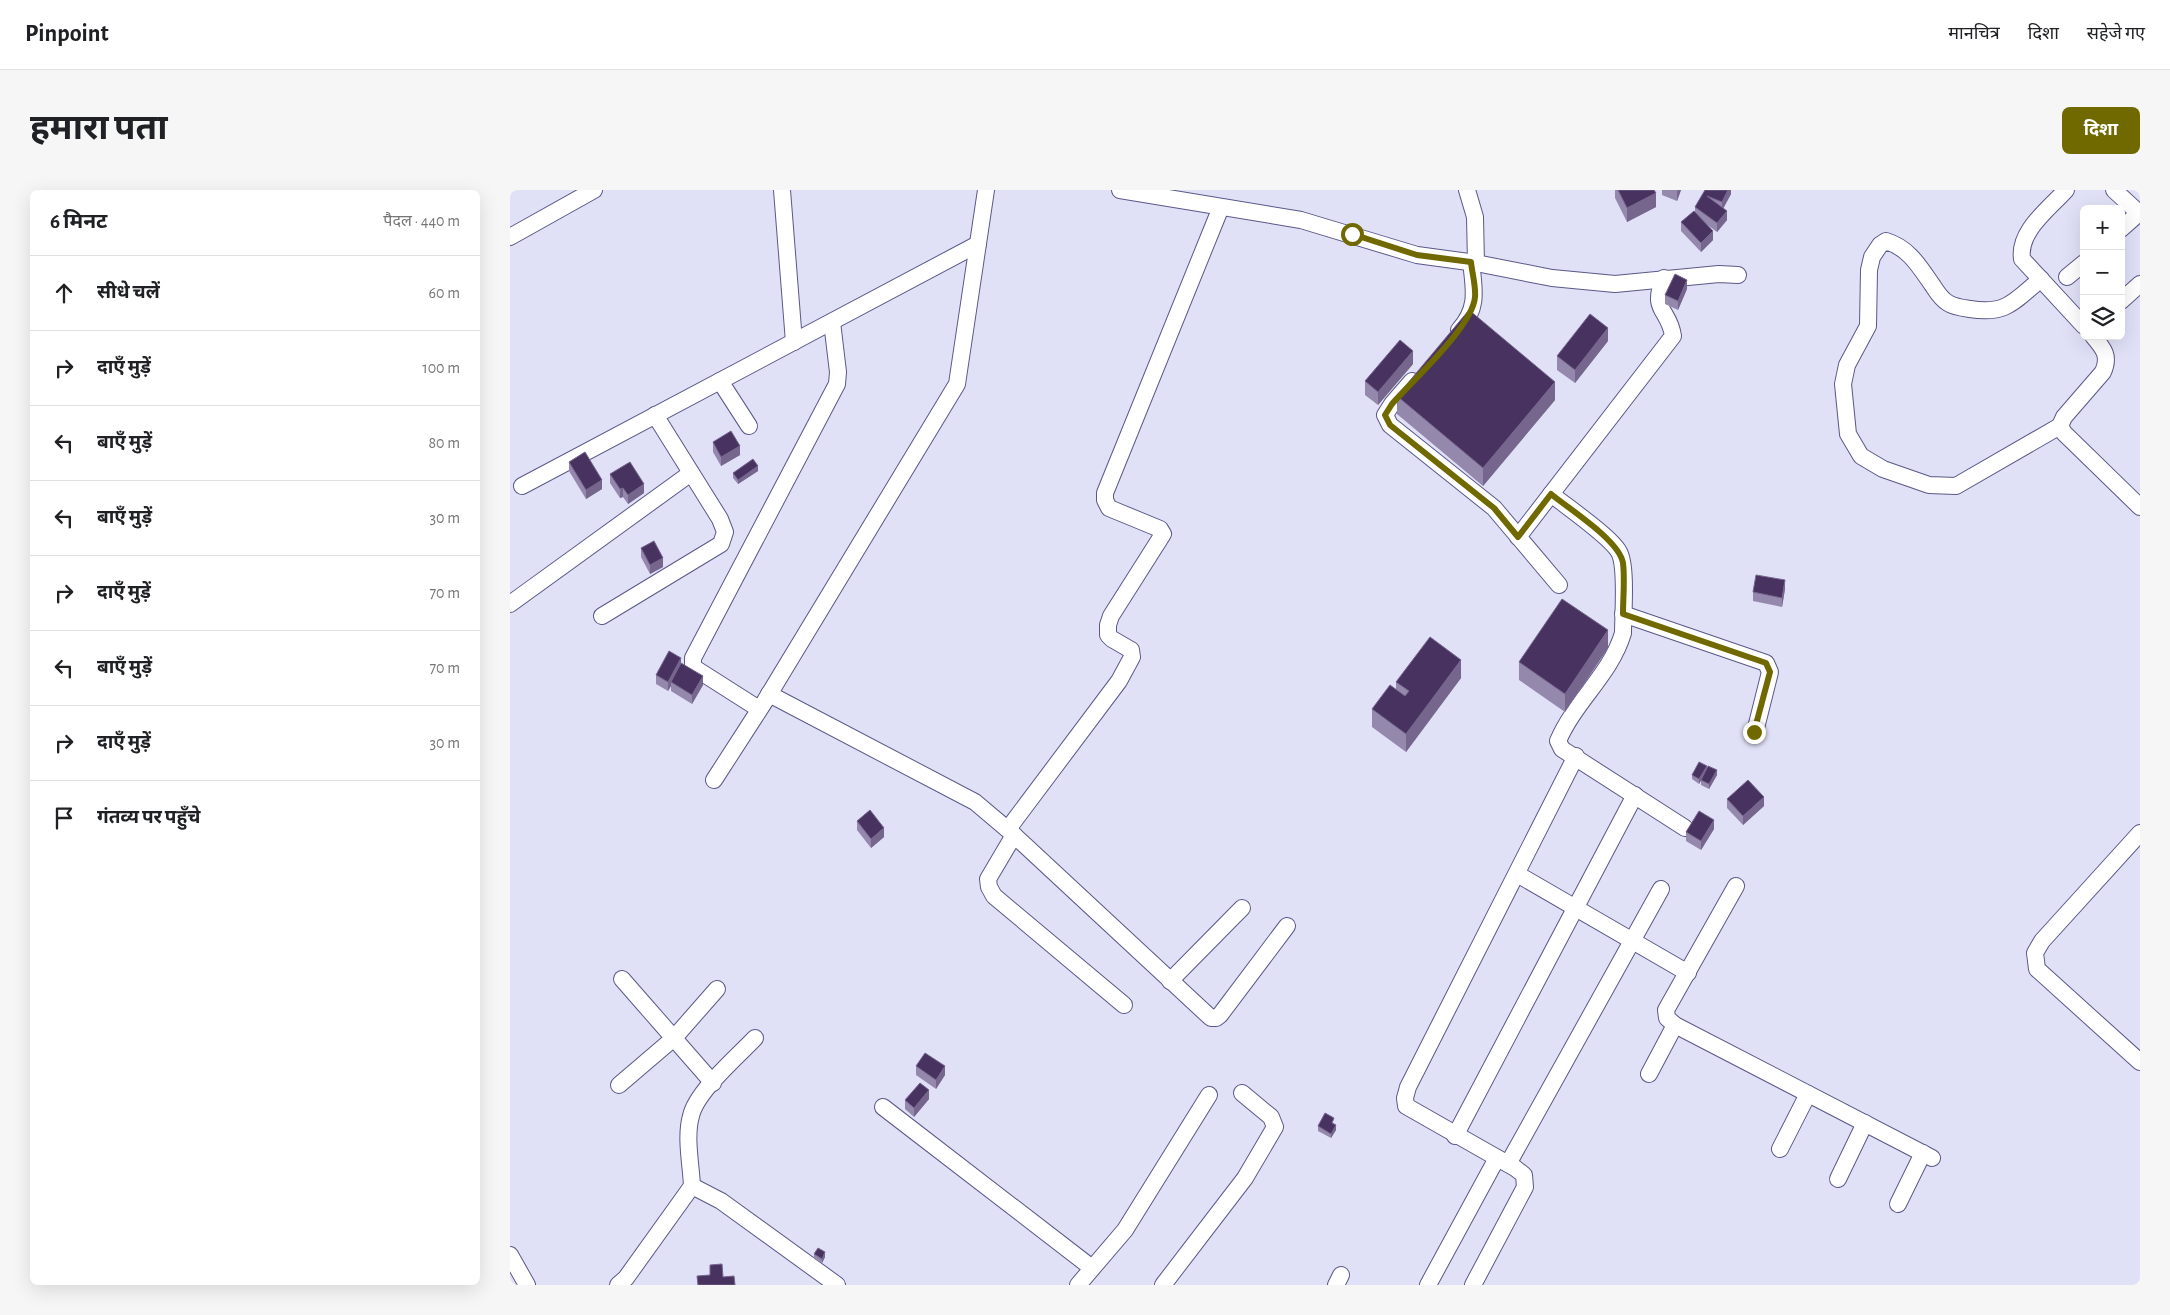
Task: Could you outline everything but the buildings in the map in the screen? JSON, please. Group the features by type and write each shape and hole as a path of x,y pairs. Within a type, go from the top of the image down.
{"street":[{"path":"510,237 594,190"},
{"path":"782,190 794,342"},
{"path":"714,780 769,694 957,384 986,190"},
{"path":"1120,190 1301,220 1417,255 1474,262 1552,278 1615,284 1664,278 1719,274 1738,275"},
{"path":"1449,342 1462,328 1476,297 1474,262 1475,217 1467,190"},
{"path":"2066,190 2027,233 2021,248 2022,259 2080,322"},
{"path":"2114,190 2140,213 2125,226"},
{"path":"1124,1005 994,896 989,887 988,880 1010,832 1119,681 1132,657 1131,650 1108,635 1108,625 1111,616 1163,534 1160,529 1109,508 1105,500 1105,493 1221,207"},
{"path":"2041,279 2006,307 1996,311 1960,308 1948,304 1940,296 1912,255 1897,244 1886,241 1880,245 1872,257 1869,270 1868,326 1848,365 1843,384 1848,434 1861,456 1883,469 1929,485 1956,486 2060,426 2064,417 2103,372 2107,364 2107,354 2096,340"},
{"path":"522,486 978,244"},
{"path":"2068,277 2080,266"},
{"path":"1518,537 1673,336 1672,329 1658,304 1658,292 1664,278"},
{"path":"2125,297 2140,284"},
{"path":"759,709 693,667 693,658 834,389 838,372 832,322"},
{"path":"1423,369 1392,404 1385,415 1390,425 1494,508 1559,586"},
{"path":"720,381 749,426"},
{"path":"602,616 721,544 725,532 720,519 655,416"},
{"path":"2060,426 2064,433 2140,507"},
{"path":"510,604 690,473"},
{"path":"1551,494 1606,538 1619,551 1622,563 1623,633 1614,657 1564,726 1558,741 1562,749 1576,756 1685,828"},
{"path":"1623,614 1766,663 1770,672 1754,732"},
{"path":"769,694 962,793 976,802 1210,1018 1216,1018 1287,926"},
{"path":"1473,1285 1525,1187 1524,1176 1502,1161 1455,1136 1406,1106 1405,1098 1408,1087 1576,756"},
{"path":"1455,1136 1635,795"},
{"path":"2140,833 2042,941 2035,953 2036,969 2140,1062"},
{"path":"1517,874 1688,973"},
{"path":"1736,886 1666,1010 1667,1018 1675,1025 1928,1156 1898,1204"},
{"path":"1428,1285 1661,889"},
{"path":"1170,981 1242,908"},
{"path":"622,979 713,1083"},
{"path":"620,1085 674,1038 717,989"},
{"path":"1649,1074 1675,1025"},
{"path":"618,1285 626,1278 692,1186 689,1131 690,1116 697,1100 755,1038"},
{"path":"1163,1285 1245,1178 1275,1127 1271,1117 1242,1093"},
{"path":"1780,1149 1808,1094"},
{"path":"1078,1285 1125,1230 1209,1096"},
{"path":"883,1107 1092,1268"},
{"path":"1838,1179 1865,1123"},
{"path":"692,1186 721,1201 837,1285"},
{"path":"510,1255 526,1285"}],"route":[{"path":"1352,234 1417,255 1471,262 1476,297 1471,311 1462,328 1392,404 1385,415 1390,425 1494,508 1518,537 1551,494 1606,538 1619,551 1622,563 1623,614 1766,663 1770,672 1754,732"}]}
